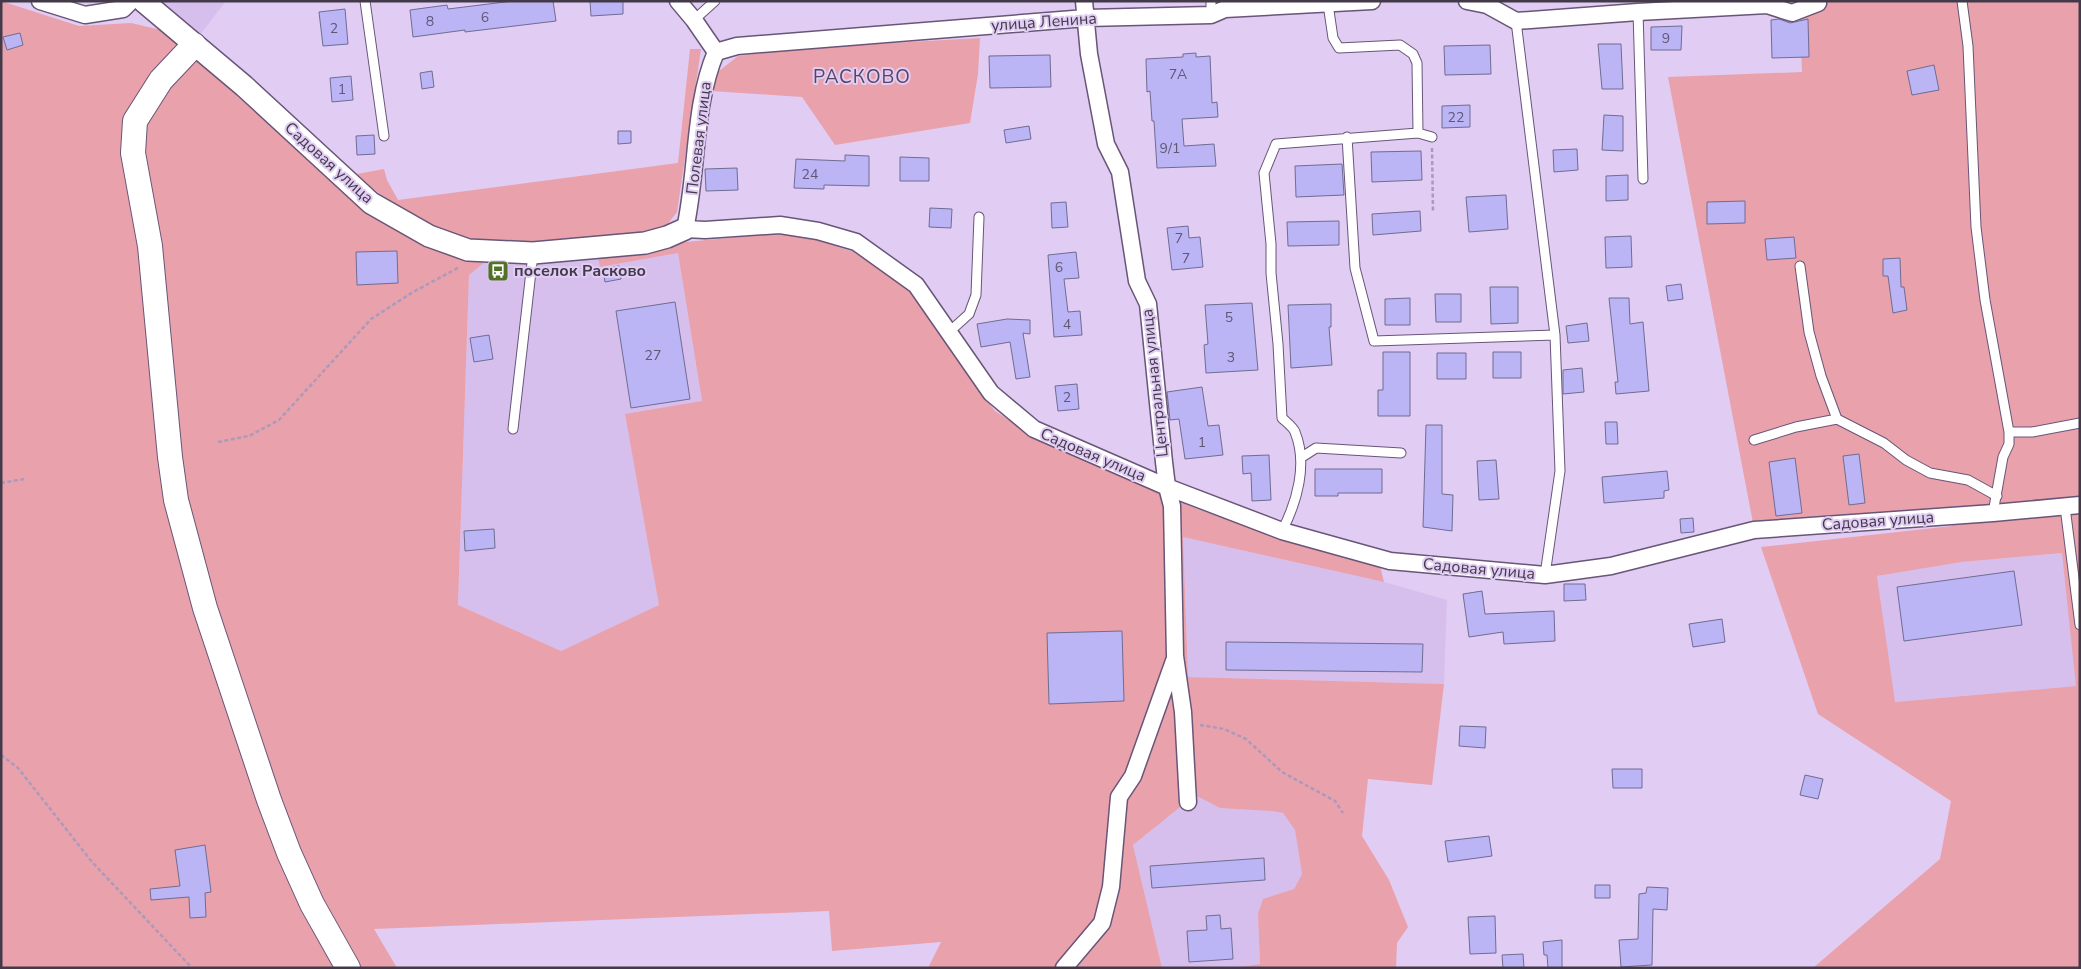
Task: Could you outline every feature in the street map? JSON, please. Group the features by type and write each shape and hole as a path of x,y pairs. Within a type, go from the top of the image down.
{"main road":[{"path":"194,45 160,80 135,120 133,153 150,246 167,429 176,500 205,608 272,809 312,904 348,968"}],"street":[{"path":"40,1 85,15 123,9 131,1"},
{"name":"Садовая улица","path":"142,1 244,86 371,203 430,236 468,250 534,253 645,244 685,229 705,230 780,225 856,242 916,285 991,392 1034,429 1167,487 1282,531 1390,561 1544,575 1610,566 1754,530 2072,506"},
{"path":"678,1 716,52"},
{"name":"улица Ленина","path":"716,52 737,46 1085,9 1225,9 1372,1"},
{"path":"1467,1 1487,5 1516,21 1767,5 1792,13 1818,2"},
{"name":"Центральная улица","path":"1085,9 1089,54 1106,144 1120,172 1137,281 1148,304 1167,487 1172,506 1176,656 1183,712 1188,802"},
{"name":"Полевая улица","path":"685,229 691,200 703,88 716,52"},
{"path":"1064,968 1102,923 1111,887 1119,797 1133,776 1176,656"}],"lane":[{"path":"364,1 384,136"},
{"path":"694,20 715,1"},
{"path":"1962,1 1968,46 1976,227 1985,300 2009,432 2009,444 2003,457 1993,513"},
{"path":"1328,4 1333,38 1339,48 1400,46 1413,54 1417,63 1418,133"},
{"path":"1638,12 1643,179"},
{"path":"1516,21 1555,335 1560,472 1544,575"},
{"path":"1282,531 1294,509 1302,456 1294,430 1282,418 1278,344 1271,273 1271,244 1264,173 1276,144 1418,133 1432,137"},
{"path":"1347,137 1355,268 1374,341 1555,335"},
{"path":"949,332 969,314 976,295 979,217"},
{"path":"513,429 534,253"},
{"path":"1800,266 1809,332 1821,376 1837,420"},
{"path":"1754,440 1796,427 1837,420 1884,443 1906,460 1930,473 1968,480 1997,496"},
{"path":"2009,432 2032,432 2080,423"},
{"path":"1302,456 1316,448 1401,453"},
{"path":"2072,506 2080,625"}],"path":[{"path":"1432,137 1433,212"},
{"path":"218,442 249,436 279,420 371,319 413,292 456,269 468,250"},
{"path":"1,483 24,479"},
{"path":"1183,712 1198,725 1224,729 1246,739 1282,772 1335,801 1343,813"},
{"path":"1,755 18,768 92,862 192,968"}],"shaded area":[{"path":"1,1 79,26 131,23 161,30 427,245 485,262 469,275 458,605 561,651 659,605 625,414 702,401 678,253 600,267 598,258 686,242 781,233 813,239 854,252 904,286 922,304 995,411 1030,434 1197,509 1281,538 1380,566 1384,582 1183,537 1188,677 1444,684 1432,785 1368,779 1362,836 1389,880 1408,927 1397,943 1396,968 1234,968 1260,964 1258,914 1263,899 1294,889 1302,874 1295,830 1283,813 1220,808 1195,795 1133,845 1162,968 928,968 941,942 832,951 829,911 374,929 397,968 1,968"},
{"path":"161,1 226,1 199,36"},
{"path":"1799,1 2080,1 2080,968 1813,968 1940,859 1951,801 1818,714 1761,547 1952,526 1954,508 1753,523 1668,77 1802,72","holes":["2062,553 2076,686 1895,702 1877,576 1962,562"]},
{"path":"980,38 978,74 970,123 835,145 802,97 711,91 719,71 738,56 804,48"},
{"path":"690,49 701,49 677,212 667,225 649,233 583,242 516,246 468,241 412,216 389,201 357,174 384,169 387,180 398,200 678,163"},
{"path":"678,253 702,402 625,415 660,605 561,651 458,605 469,275 485,262 543,264 598,258 600,267"},
{"path":"1183,537 1384,582 1447,600 1444,684 1188,677"},
{"path":"2062,553 2077,686 1894,702 1877,576 1962,562"},
{"path":"1195,794 1283,813 1295,829 1302,874 1294,889 1258,914 1260,964 1234,968 1162,968 1133,845"}],"building":[{"path":"513,1 553,1 556,21 413,37 410,10 447,5 448,9"},
{"path":"590,1 623,1 623,14 591,16"},
{"path":"345,9 348,44 323,46 319,12"},
{"path":"1779,19 1790,23 1808,19 1809,57 1772,58 1771,20"},
{"path":"1682,26 1681,50 1651,50 1651,27"},
{"path":"20,33 23,45 7,50 3,37"},
{"path":"1598,44 1621,44 1623,89 1602,89"},
{"path":"1490,45 1491,74 1445,75 1444,46"},
{"path":"1196,53 1196,57 1210,56 1212,103 1217,102 1218,117 1182,119 1184,146 1214,144 1216,166 1157,168 1150,91 1147,92 1146,59 1183,57 1183,54"},
{"path":"1050,55 1051,87 990,88 989,56"},
{"path":"1934,65 1939,90 1912,95 1907,71"},
{"path":"432,71 434,87 422,89 420,73"},
{"path":"351,76 353,100 332,102 330,78"},
{"path":"1470,105 1470,127 1442,128 1442,106"},
{"path":"1604,115 1623,116 1623,151 1602,150"},
{"path":"1029,126 1031,139 1006,143 1004,130"},
{"path":"618,131 631,131 631,143 618,144"},
{"path":"374,135 375,154 357,155 356,136"},
{"path":"1577,149 1578,170 1554,172 1553,150"},
{"path":"1421,151 1422,180 1372,182 1371,152"},
{"path":"845,155 869,156 869,186 824,185 824,189 794,188 796,159 845,161"},
{"path":"900,157 929,158 929,181 900,181"},
{"path":"1342,164 1344,195 1296,197 1295,166"},
{"path":"737,168 738,190 706,191 705,169"},
{"path":"1628,175 1628,200 1606,201 1606,176"},
{"path":"1506,195 1508,229 1469,232 1466,197"},
{"path":"1745,201 1745,223 1707,224 1707,202"},
{"path":"1066,202 1068,227 1052,228 1051,203"},
{"path":"930,208 952,209 951,228 929,227"},
{"path":"1420,211 1421,231 1373,235 1372,214"},
{"path":"1339,221 1339,245 1288,246 1287,222"},
{"path":"1188,226 1189,238 1200,237 1203,267 1172,270 1167,228"},
{"path":"1631,236 1632,267 1606,268 1605,237"},
{"path":"1794,237 1796,258 1767,260 1765,239"},
{"path":"397,251 398,283 357,285 356,252"},
{"path":"1076,252 1079,278 1064,279 1068,312 1080,311 1082,335 1054,337 1048,255"},
{"path":"1900,258 1901,287 1904,287 1907,310 1893,313 1888,276 1883,276 1883,259"},
{"path":"619,266 621,279 605,282 603,268"},
{"path":"1681,284 1683,299 1668,301 1666,286"},
{"path":"1490,287 1518,287 1518,323 1491,324"},
{"path":"1435,294 1461,294 1461,322 1436,322"},
{"path":"1410,298 1410,325 1385,325 1385,299"},
{"path":"1609,298 1629,298 1630,324 1643,322 1649,391 1616,394 1615,382 1618,382"},
{"path":"675,302 690,399 631,408 616,311"},
{"path":"1252,303 1258,370 1206,373 1204,345 1208,344 1205,305"},
{"path":"1331,304 1331,327 1329,327 1332,365 1291,368 1288,305"},
{"path":"1007,319 1030,320 1030,334 1023,333 1030,377 1016,379 1010,342 981,347 977,324"},
{"path":"1587,323 1589,341 1568,343 1566,326"},
{"path":"489,335 493,359 474,362 470,338"},
{"path":"1383,352 1410,352 1410,416 1378,416 1378,390 1383,390"},
{"path":"1493,352 1521,352 1521,378 1493,378"},
{"path":"1437,353 1466,353 1466,379 1437,379"},
{"path":"1582,368 1584,392 1563,394 1563,370"},
{"path":"1077,384 1079,409 1058,411 1055,386"},
{"path":"1202,387 1208,426 1219,425 1223,455 1185,459 1179,419 1170,420 1167,392"},
{"path":"1605,422 1617,422 1618,444 1606,444"},
{"path":"1426,425 1442,425 1442,494 1453,495 1452,531 1423,527"},
{"path":"1859,454 1865,503 1849,505 1843,456"},
{"path":"1269,455 1271,500 1252,501 1251,473 1243,474 1242,456"},
{"path":"1795,458 1802,513 1776,516 1769,462"},
{"path":"1496,460 1499,499 1479,500 1477,461"},
{"path":"1315,469 1382,469 1382,493 1338,493 1338,496 1315,496"},
{"path":"1667,471 1669,490 1664,491 1664,498 1604,503 1602,477"},
{"path":"1693,518 1694,532 1681,533 1680,519"},
{"path":"494,529 495,548 465,551 464,531"},
{"path":"2014,571 2022,625 1904,641 1897,587"},
{"path":"1564,584 1585,584 1586,600 1564,601"},
{"path":"1482,591 1485,614 1554,611 1555,641 1504,644 1503,632 1469,637 1463,594"},
{"path":"1722,619 1725,642 1693,647 1689,624"},
{"path":"1122,631 1124,701 1049,704 1047,633"},
{"path":"1226,642 1423,644 1422,672 1226,670"},
{"path":"1460,726 1486,727 1485,748 1459,746"},
{"path":"1612,769 1642,769 1642,788 1613,788"},
{"path":"1805,775 1823,779 1818,799 1800,795"},
{"path":"1489,836 1492,856 1448,862 1445,841"},
{"path":"205,845 211,892 205,893 206,917 190,918 189,897 151,900 150,889 180,886 175,850"},
{"path":"1264,858 1265,880 1152,888 1150,866"},
{"path":"1595,885 1610,885 1610,898 1595,898"},
{"path":"1647,887 1668,888 1667,910 1653,909 1652,965 1621,967 1619,940 1638,939 1639,894 1646,893"},
{"path":"1220,915 1221,929 1231,928 1233,959 1189,962 1187,931 1207,930 1206,916"},
{"path":"1495,916 1496,953 1470,954 1468,917"},
{"path":"1562,940 1562,968 1548,968 1543,942"},
{"path":"1523,954 1524,968 1503,968 1502,955"}],"place":[{"name":"поселок Расково","path":"498,271"}],"district":[{"name":"РАСКОВО","path":"862,77"}]}
